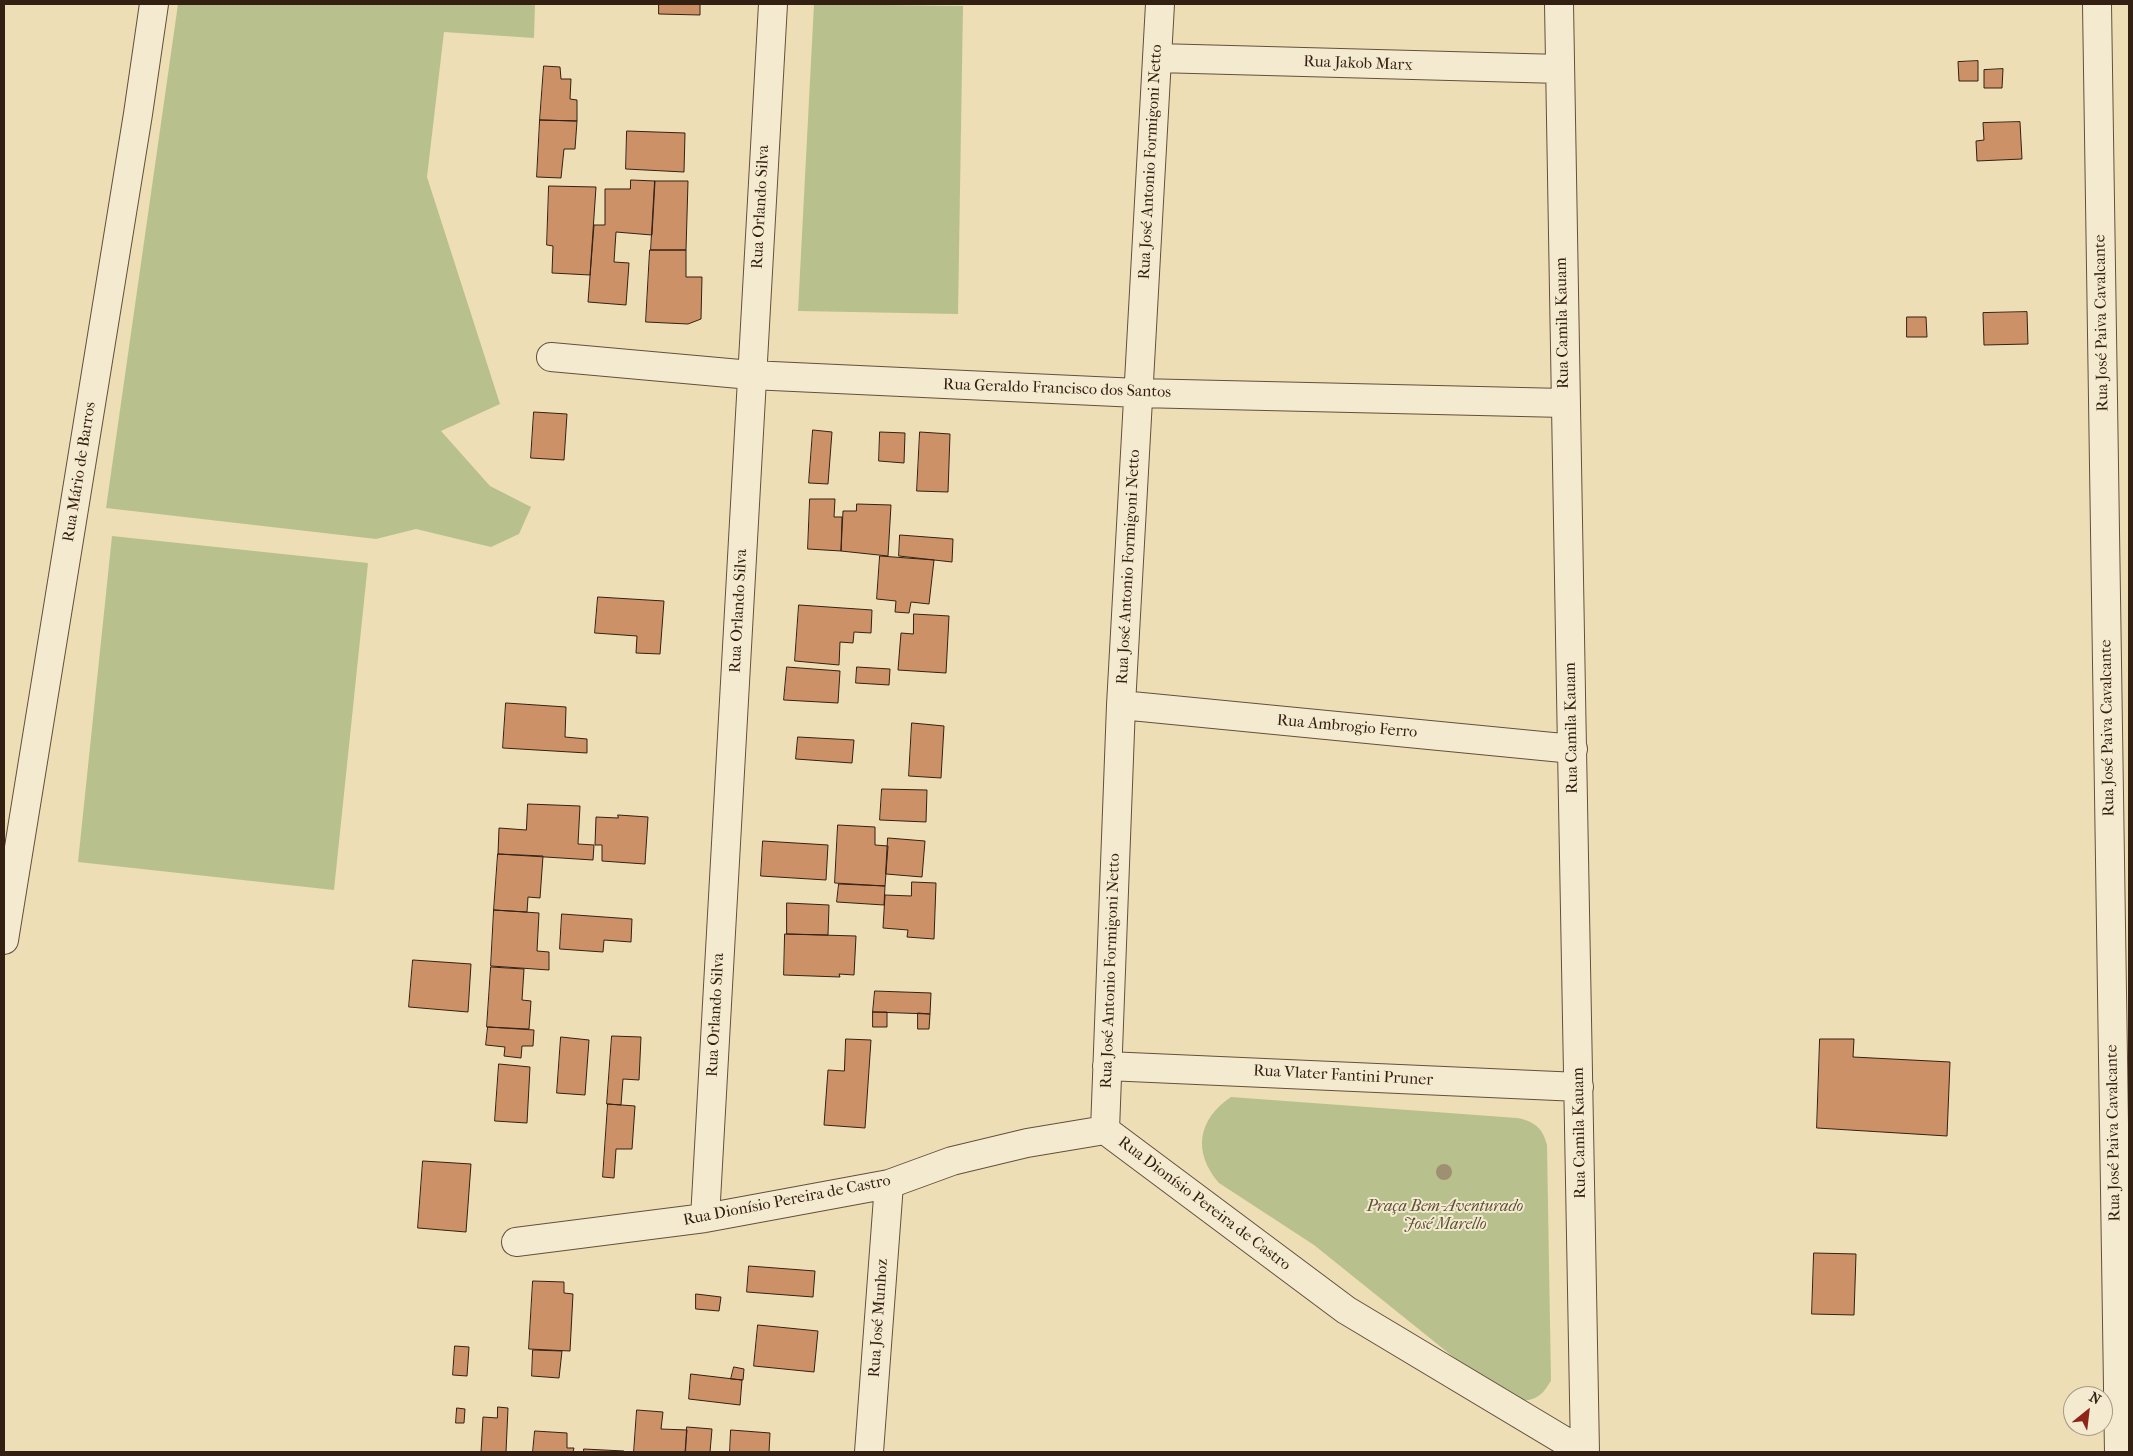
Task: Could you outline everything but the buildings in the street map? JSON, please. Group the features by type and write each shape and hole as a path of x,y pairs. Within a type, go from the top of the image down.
{"street":[{"name":"Rua Mário de Barros","path":"4,940 135,134 154,4"},
{"name":"Rua Orlando Silva","path":"705,1218 772,4"},
{"name":"Rua José Antonio Formigoni Netto","path":"1105,1130 1120,706 1160,4"},
{"name":"Rua Camila Kauam","path":"1559,4 1564,403 1573,749 1584,1452"},
{"name":"Rua José Paiva Cavalcante","path":"2097,4 2119,1452"},
{"name":"Rua Jakob Marx","path":"1157,58 1560,69"},
{"name":"Rua Geraldo Francisco dos Santos","path":"551,357 751,375 1138,393 1564,403"},
{"name":"Rua Ambrogio Ferro","path":"1120,706 1573,749"},
{"name":"Rua Vlater Fantini Pruner","path":"1107,1066 1579,1087"},
{"name":"Rua Dionísio Pereira de Castro","path":"516,1242 705,1218 889,1184 952,1161 1027,1143 1105,1130 1346,1310 1584,1452"},
{"name":"Rua José Munhoz","path":"870,1452 889,1184"}],"green space":[{"path":"178,4 535,4 534,38 444,32 427,177 500,404 441,431 490,486 531,507 519,534 491,547 416,529 376,539 106,508"},
{"path":"814,4 963,6 958,314 798,311"},
{"path":"112,536 368,563 334,890 78,862"},
{"name":"Praça Bem-Aventurado José Marello","path":"1231,1097 1517,1118 1537,1126 1543,1134 1547,1145 1551,1381 1542,1393 1535,1398 1523,1400 1504,1395 1492,1388 1314,1245 1219,1183 1205,1160 1202,1137 1211,1115"}]}
